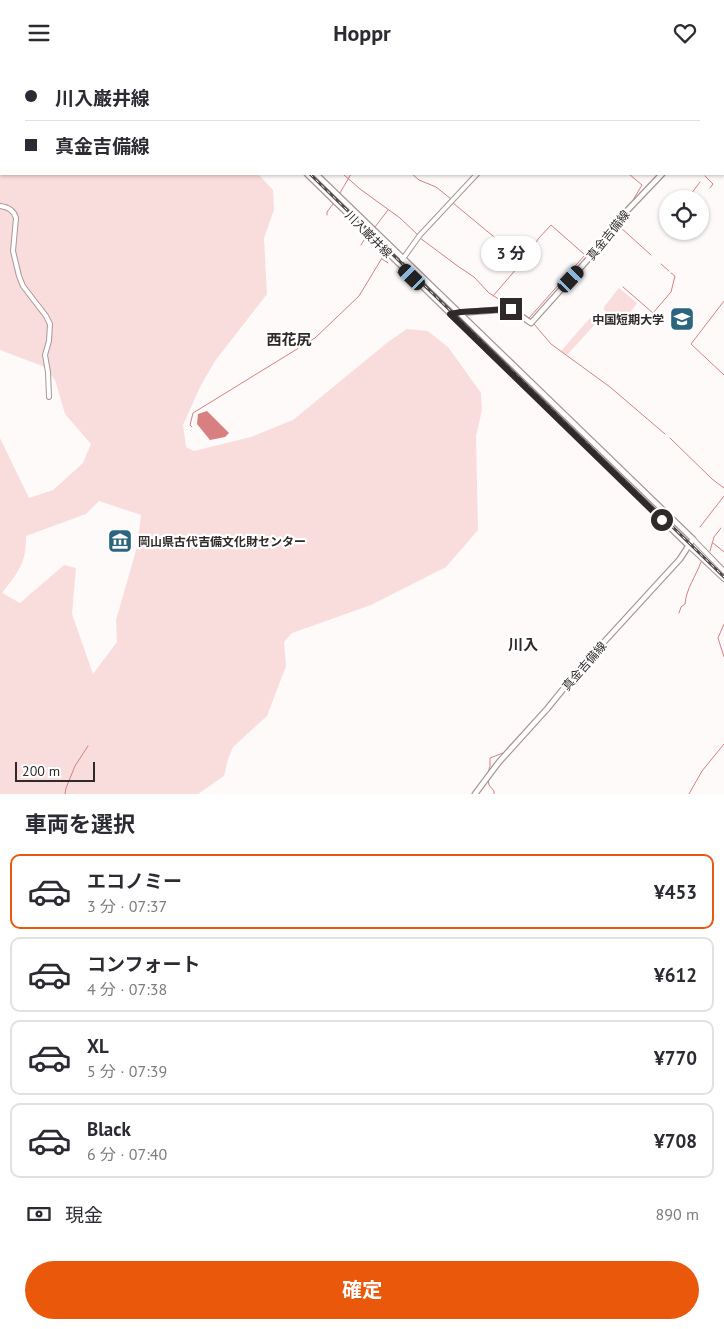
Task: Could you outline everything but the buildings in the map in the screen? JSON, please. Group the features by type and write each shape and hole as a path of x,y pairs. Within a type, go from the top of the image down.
{"main road":[{"name":"川入巌井線","path":"308,175 689,546"},
{"name":"川入巌井線","path":"317,175 693,539"},
{"name":"真金吉備線","path":"450,314 511,309 531,323 611,233 623,215 661,175"},
{"name":"真金吉備線","path":"475,794 513,745 673,567 693,539"}],"street":[{"path":"400,265 402,259 419,236 476,175"},
{"path":"0,206 6,207 14,213 16,218 13,251 19,275 50,324 49,341 45,355 49,397"},
{"path":"693,539 724,571"},
{"path":"689,546 724,579"}],"shaded area":[{"path":"0,175 259,175 273,190 274,210 264,238 267,294 215,361 201,385 183,425 186,447 194,451 251,437 293,420 388,342 407,329 428,331 448,347 481,393 482,410 476,436 478,530 446,567 371,605 292,633 284,642 286,666 267,716 233,747 224,776 198,794 0,794 0,438 29,498 53,490 83,463 91,444 65,414 55,380 45,367 0,350","holes":["99,501 141,515 137,547 116,620 117,642 93,674 72,614 76,568 64,565 20,603 2,593 13,579 23,561 26,536 86,514"]},
{"path":"619,288 637,303 622,324 604,310 604,307"},
{"path":"590,318 596,323 567,355 561,351"},
{"path":"207,411 229,433 225,437 210,440 197,424 198,414"}],"waterway":[{"path":"344,175 400,218 418,235"},
{"path":"340,193 350,175"},
{"path":"413,175 419,180 436,187 451,199"},
{"path":"594,250 615,225 616,219 633,200 642,185 630,175"},
{"path":"705,176 713,184 710,188"},
{"path":"694,190 700,182"},
{"path":"453,203 522,260"},
{"path":"327,215 333,204"},
{"path":"375,227 388,210"},
{"path":"493,296 531,252 538,239 551,225 585,255 529,318"},
{"path":"619,228 651,255"},
{"path":"361,245 366,237"},
{"path":"539,318 611,237"},
{"path":"420,238 474,277 489,293 529,318"},
{"path":"192,427 190,425 193,413 315,338 359,296 382,258"},
{"path":"382,259 388,263"},
{"path":"661,264 669,271"},
{"path":"397,272 412,285"},
{"path":"623,287 653,313 671,292 675,276 671,273"},
{"path":"539,311 561,286"},
{"path":"724,301 691,344 724,375"},
{"path":"534,324 551,344 610,387 665,434"},
{"path":"670,438 712,479 724,488"},
{"path":"700,527 724,496"},
{"path":"710,551 714,537 721,528"},
{"path":"713,543 724,552"},
{"path":"679,613 681,607 685,604 689,588 701,562"},
{"path":"724,624 718,638 724,657"},
{"path":"569,678 579,666"},
{"path":"488,773 490,758 503,753 523,732"},
{"path":"689,794 702,771 724,744"},
{"path":"65,794 75,766 88,746"},
{"path":"488,779 494,794"}],"railway":[{"path":"311,175 724,577"}],"place":[{"name":"中国短期大学","path":"682,319"},
{"name":"岡山県古代吉備文化財センター","path":"120,541"}],"district":[{"name":"西花尻","path":"289,339"},
{"name":"川入","path":"523,644"}],"route":[{"path":"511,309 450,314 662,520"}]}
